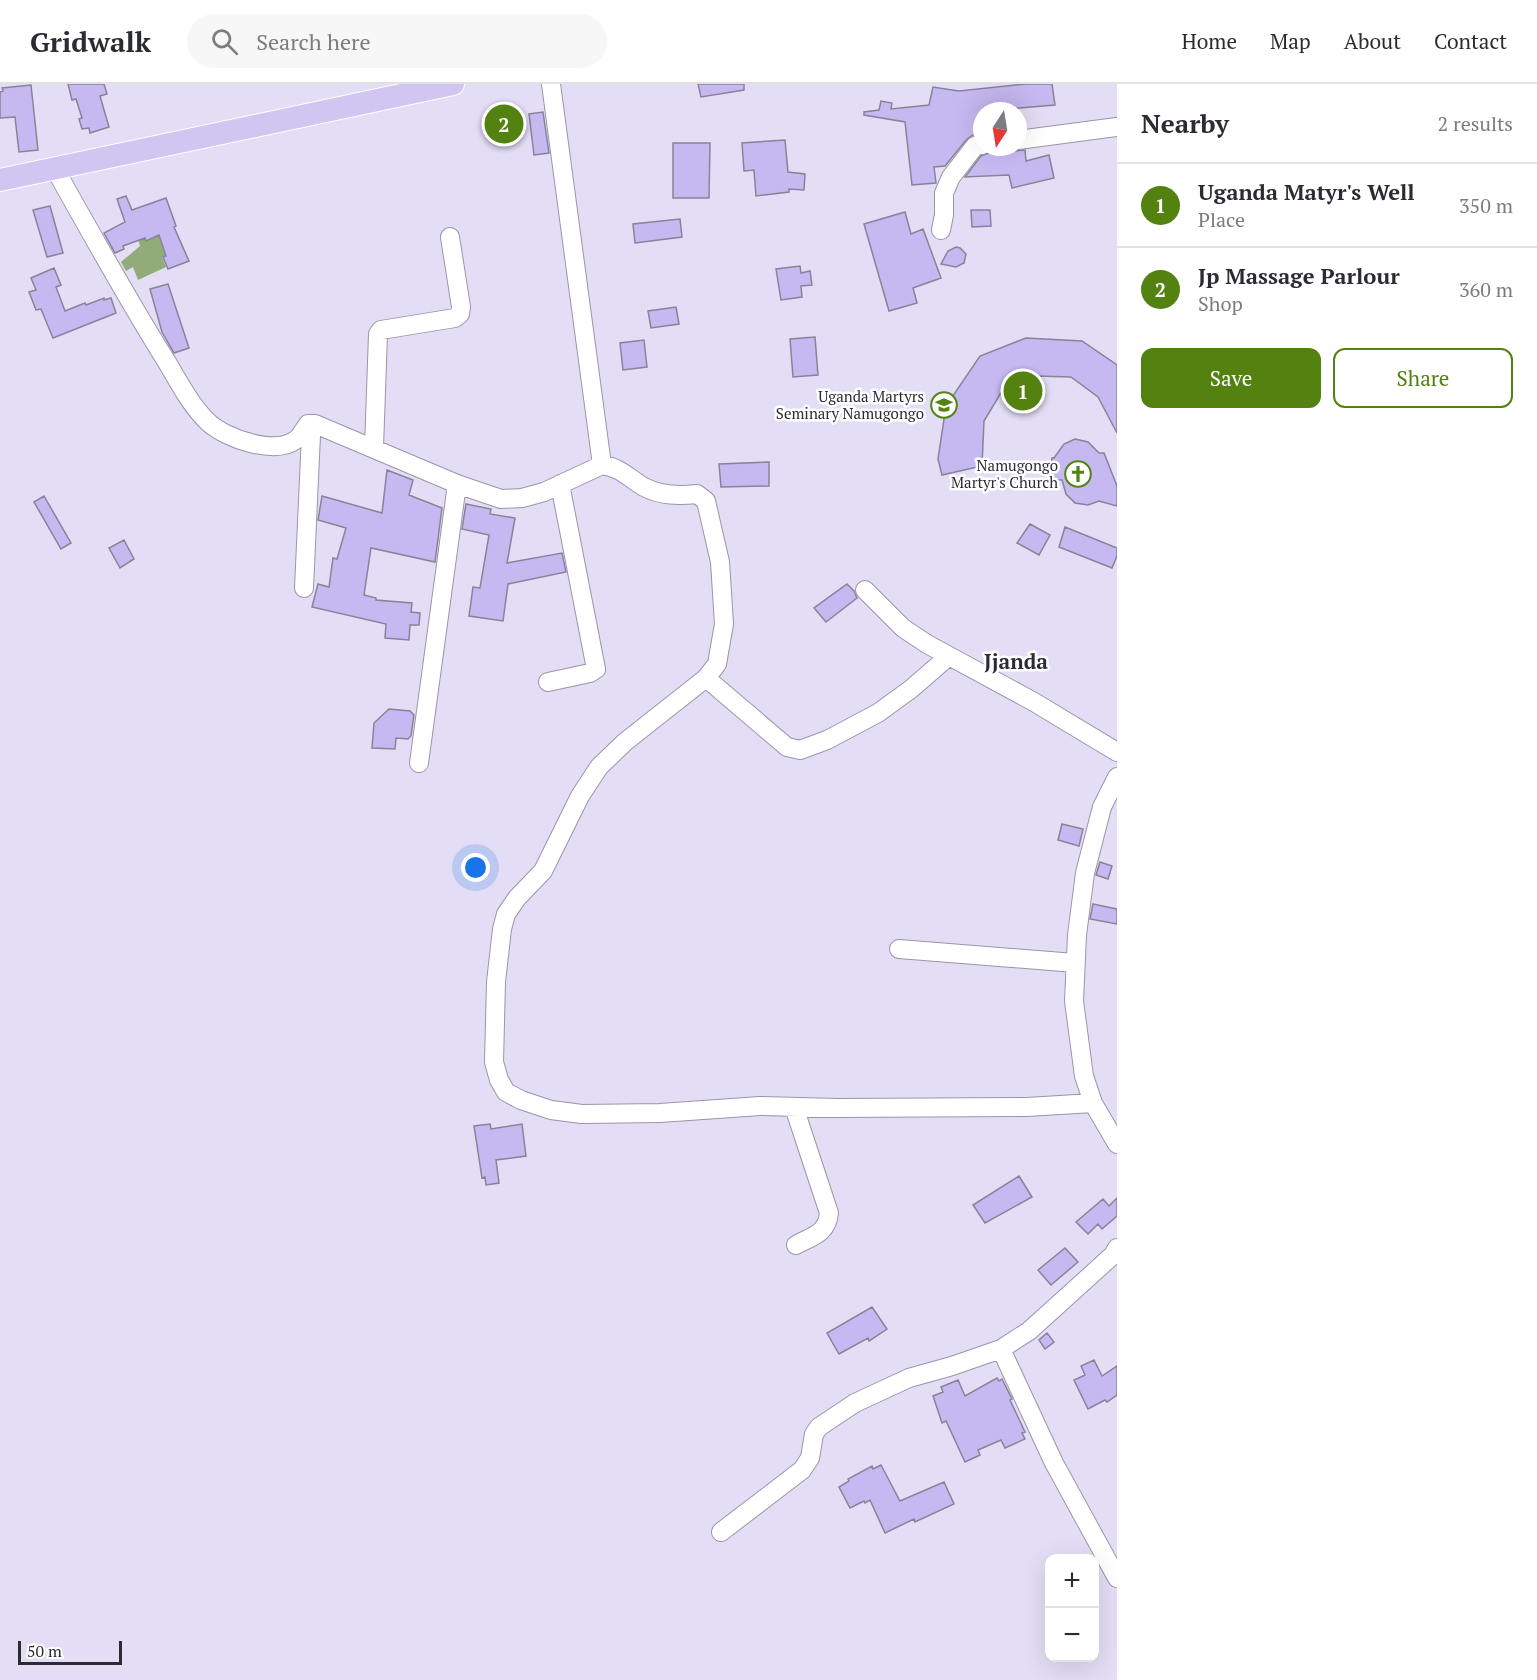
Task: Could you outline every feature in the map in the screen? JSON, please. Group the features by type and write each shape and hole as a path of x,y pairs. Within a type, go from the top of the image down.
{"main road":[{"path":"0,180 453,84"}],"street":[{"path":"551,84 602,465"},
{"path":"1027,139 1117,127"},
{"path":"941,230 944,193 951,177 973,149"},
{"path":"55,168 123,291 188,395 208,422 219,431 243,442 283,445 297,440 308,424 315,424 457,484 501,499 511,500 544,492 602,465 628,475 643,487 655,492 676,496 697,494 706,501 720,562 724,624 717,664 706,678 625,742 599,767 580,796 543,871 517,898 506,914 496,982 494,1062 499,1080 506,1092 521,1101 551,1110 582,1114 660,1113 760,1106 1027,1107 1093,1103"},
{"path":"374,448 378,334 381,330 455,318 460,314 461,307 450,237"},
{"path":"304,588 311,435 315,424"},
{"path":"419,763 457,484"},
{"path":"548,682 590,673 596,669 560,484"},
{"path":"865,590 903,628 1117,752"},
{"path":"706,678 787,747 800,750 827,740 878,713 911,689 949,656"},
{"path":"1117,777 1102,807 1085,873 1077,935 1074,1001 1084,1076 1093,1103 1117,1144"},
{"path":"899,949 1075,963"},
{"path":"794,1107 829,1213 828,1224 823,1230 796,1245"},
{"path":"721,1532 802,1470 810,1458 815,1431 836,1415 877,1392 909,1378 1001,1349 1029,1331 1116,1254"},
{"path":"1001,1349 1054,1463 1117,1578"}],"shaded area":[{"path":"158,232 166,256 162,257 166,267 138,280 133,267 126,271 121,262 140,246 138,239 144,237 146,241 153,238 151,233"}],"building":[{"path":"68,84 104,84 107,94 100,96 109,127 90,133 89,128 82,129 79,119 82,118 76,99 72,100"},
{"path":"698,84 744,84 744,90 701,97"},
{"path":"1026,84 1052,84 1055,105 1027,107 1027,102 973,102 973,135 945,166 934,167 936,183 912,185 905,122 864,115 864,112 879,110 881,101 892,103 891,109 929,105 933,87 959,91"},
{"path":"31,85 38,150 19,152 15,117 0,118 0,92 3,91 2,88"},
{"path":"543,112 549,153 534,155 529,114"},
{"path":"785,140 788,172 805,174 804,190 789,189 789,192 756,196 754,170 744,171 742,143"},
{"path":"673,143 710,143 709,198 673,198"},
{"path":"1049,155 1054,178 1012,188 1009,175 965,177 981,156 1026,156 1026,161"},
{"path":"126,196 132,210 166,198 176,226 174,227 189,261 168,269 159,235 146,241 145,238 123,246 124,249 115,253 104,233 125,222 117,199"},
{"path":"50,206 63,253 47,257 33,210"},
{"path":"971,210 990,210 991,226 972,227"},
{"path":"905,212 911,234 923,229 941,278 913,288 917,303 889,311 864,224"},
{"path":"680,219 682,237 635,243 633,224"},
{"path":"956,247 966,254 964,263 956,267 941,264 948,251"},
{"path":"800,266 801,273 810,271 812,285 801,286 802,297 781,300 776,269"},
{"path":"54,268 61,285 56,287 65,311 85,303 86,305 104,298 104,300 111,298 116,313 53,338 41,309 36,310 29,292 36,290 31,278"},
{"path":"168,284 189,348 174,353 162,332 150,289"},
{"path":"676,307 679,324 651,328 648,311"},
{"path":"815,337 818,375 793,377 790,339"},
{"path":"1026,338 1082,341 1117,365 1117,433 1098,397 1071,377 1036,376 1002,391 984,421 982,466 942,475 938,459 946,406 980,356"},
{"path":"644,340 647,367 623,370 620,343"},
{"name":"Namugongo Martyr's Church","path":"1075,439 1088,442 1099,453 1104,453 1117,486 1117,506 1099,501 1088,505 1075,503 1066,494 1062,480 1050,479 1052,458 1064,444"},
{"path":"769,462 769,486 721,487 719,464"},
{"path":"387,470 413,480 409,495 442,508 435,562 371,548 364,595 376,598 376,600 412,603 411,612 420,613 419,625 410,625 409,640 385,638 386,624 312,607 318,584 329,587 333,558 337,559 346,528 318,520 322,496 382,513"},
{"path":"44,496 71,543 61,549 34,502"},
{"path":"466,504 491,509 490,514 515,518 507,563 562,553 566,572 508,584 503,621 469,616 473,587 480,588 489,535 462,529"},
{"path":"1030,524 1050,535 1039,555 1017,543"},
{"path":"1065,527 1117,548 1117,556 1112,568 1059,547"},
{"path":"124,540 134,559 120,568 109,548"},
{"path":"847,584 857,598 826,622 814,608"},
{"path":"389,709 410,711 414,715 411,736 408,739 396,738 395,749 372,748 374,723"},
{"path":"1062,824 1083,829 1079,846 1058,840"},
{"path":"1100,862 1112,866 1108,879 1096,875"},
{"path":"1093,904 1117,909 1117,924 1090,919"},
{"path":"490,1124 491,1129 522,1124 526,1156 496,1160 499,1183 486,1185 485,1177 482,1178 474,1126"},
{"path":"1019,1176 1032,1197 985,1223 973,1205"},
{"path":"1117,1198 1117,1216 1102,1229 1098,1224 1088,1234 1076,1222 1103,1199 1109,1206"},
{"path":"1065,1248 1078,1262 1051,1285 1038,1270"},
{"path":"872,1307 887,1329 869,1341 868,1338 839,1354 827,1333"},
{"path":"1047,1333 1054,1342 1045,1349 1039,1340"},
{"path":"1094,1360 1102,1376 1117,1366 1117,1395 1107,1402 1105,1400 1088,1409 1074,1380 1085,1375 1081,1366"},
{"path":"997,1378 999,1381 1002,1379 1012,1399 1010,1400 1025,1432 1022,1433 1025,1439 1005,1448 1001,1440 978,1450 980,1455 965,1462 946,1421 942,1423 933,1396 943,1392 941,1387 958,1380 965,1396"},
{"path":"881,1465 900,1501 944,1482 954,1504 885,1533 870,1500 850,1508 839,1487 849,1481 848,1479 872,1466 873,1469"}],"place":[{"name":"Jp Massage Parlour","path":"504,124"},
{"name":"Uganda Matyr's Well","path":"1023,391"},
{"name":"Uganda Martyrs Seminary Namugongo","path":"944,405"},
{"name":"Namugongo Martyr's Church","path":"1078,474"}],"district":[{"name":"Jjanda","path":"1016,661"}]}
